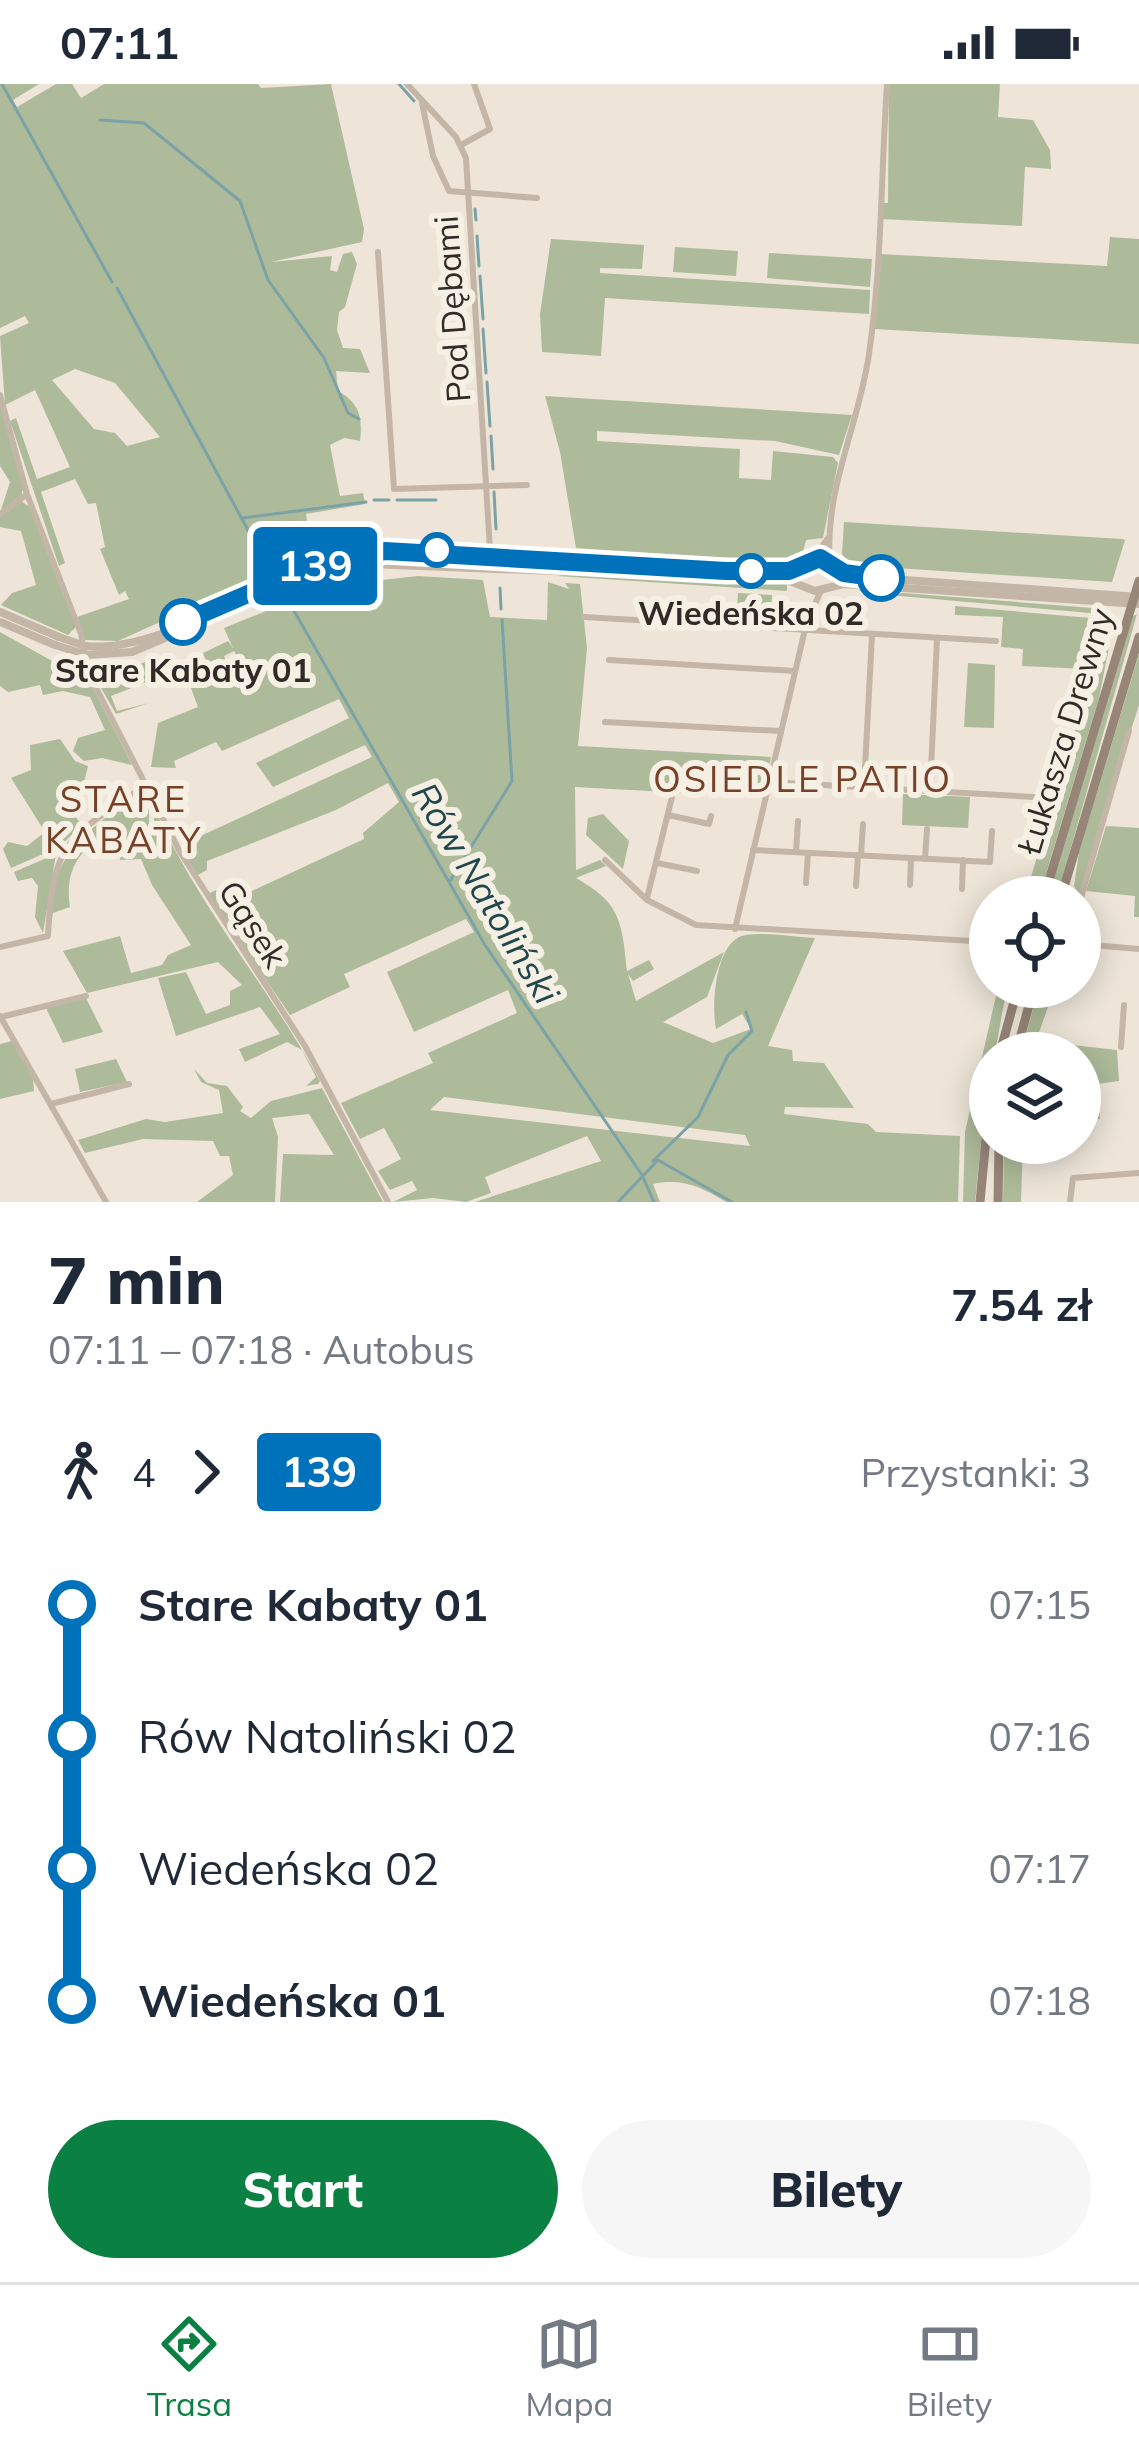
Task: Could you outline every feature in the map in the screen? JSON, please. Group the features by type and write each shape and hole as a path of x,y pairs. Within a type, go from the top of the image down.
{"main road":[{"name":"Łukasza Drewny","path":"1051,876 1139,581"},
{"name":"Łukasza Drewny","path":"1067,876 1139,638"},
{"path":"980,1202 984,1164"},
{"path":"998,1202 999,1164"}],"street":[{"path":"407,84 461,145 490,129 474,84"},
{"path":"735,929 816,588 834,576 828,538 842,451 869,354 887,84"},
{"path":"421,100 446,188 537,198"},
{"path":"428,130 442,123"},
{"name":"Pod Dębami","path":"461,145 489,487 490,553"},
{"path":"378,252 394,489 527,485"},
{"name":"Gąsek","path":"0,394 27,494 81,634 88,672 216,913 305,1046 388,1202"},
{"path":"0,514 27,494"},
{"path":"816,588 802,571 828,538"},
{"path":"0,622 86,651 126,654 342,558 400,550 726,571 789,571 809,561 830,563 844,573 902,580 1136,600"},
{"path":"490,553 491,566"},
{"path":"174,630 294,583 355,566 401,562 787,580 816,588 843,584 1136,600"},
{"path":"0,612 57,641"},
{"path":"584,617 997,641"},
{"path":"864,788 872,635"},
{"path":"930,791 937,638"},
{"path":"609,660 795,670"},
{"path":"605,722 781,731"},
{"path":"1087,876 1129,731"},
{"path":"769,782 1052,798"},
{"path":"0,946 45,938 63,847 146,784"},
{"path":"646,900 672,797"},
{"path":"668,815 709,824 711,816"},
{"path":"796,852 798,821"},
{"path":"856,886 862,824"},
{"path":"925,859 927,829"},
{"path":"753,850 990,862 992,831"},
{"path":"806,884 808,853"},
{"path":"910,886 911,858"},
{"path":"605,860 646,900 686,923 969,942"},
{"path":"962,889 963,860"},
{"path":"658,863 697,872"},
{"path":"1101,946 1139,949"},
{"path":"86,996 0,1017 106,1202"},
{"path":"1120,1047 1124,1006"},
{"path":"51,1104 129,1084"},
{"path":"1070,1202 1072,1178 1139,1173"}],"green space":[{"path":"0,84 39,84 13,100 17,107 56,84 72,84 81,98 104,84 258,84 261,88 331,84 364,229 362,242 271,262 332,256 330,270 337,272 343,254 352,252 357,264 337,330 343,348 360,349 370,373 336,371 338,391 358,411 360,441 344,438 330,445 340,496 363,493 365,504 306,514 312,553 118,641 85,640 77,617 129,599 125,591 119,595 100,549 105,547 96,503 88,504 75,479 41,492 65,563 59,566 10,421 16,418 37,479 70,467 35,390 5,405 0,336 29,323 25,316 0,328","holes":["75,369 115,383 160,437 127,446 115,433 94,429 52,380"]},
{"path":"889,84 1000,84 998,117 1033,120 1050,150 1051,169 1025,167 1022,226 881,219 882,203 888,203"},
{"path":"1110,237 1139,239 1139,344 875,329 879,254 1107,266"},
{"path":"551,239 644,245 642,269 600,268 600,273 870,290 869,314 605,298 601,356 542,352 540,314"},
{"path":"675,247 738,251 736,276 673,272"},
{"path":"769,253 872,259 870,287 767,278"},
{"path":"545,396 852,415 839,455 775,441 597,431 597,441 740,449 739,478 771,480 773,451 833,457 838,463 823,538 806,540 803,552 789,562 576,548"},
{"path":"0,405 23,488 21,498 0,513 10,482 0,466"},
{"path":"21,501 30,507 76,627 68,635 1,605 12,593 36,585 21,531 0,527 0,515"},
{"path":"844,522 1125,540 1112,582 850,565 842,554"},
{"path":"376,542 425,542 318,559 203,606 309,558"},
{"path":"510,548 739,561 744,564 592,559"},
{"path":"418,576 483,580 490,617 547,620 548,582 569,589 565,583 580,584 587,648 578,746 771,757 762,797 575,787 576,870 600,860 606,866 576,878 611,905 623,939 627,971 649,960 654,969 633,981 628,974 636,1001 724,952 707,997 663,1022 713,1043 751,1029 742,1014 716,1029 718,975 736,939 763,934 815,938 768,1046 792,1050 793,1061 824,1063 854,1108 785,1107 784,1114 868,1124 876,1132 960,1136 958,1202 726,1202 700,1188 674,1182 653,1184 660,1202 475,1202 601,1161 587,1136 485,1177 491,1193 466,1202 433,1198 393,1202 417,1190 412,1181 390,1190 378,1171 401,1159 384,1128 360,1139 341,1103 433,1063 428,1053 517,1013 508,990 414,1032 387,972 474,932 466,919 344,974 350,987 290,1015 219,911 225,904 217,907 208,894 216,890 226,903 364,839 363,833 399,802 388,783 336,810 207,861 207,870 196,876 170,818 183,844 372,757 365,745 273,787 256,763 349,718 339,699 222,751 216,742 174,761 176,768 151,767 158,723 198,707 191,688 241,665 234,651 224,656 227,664 211,671 208,665 222,657 207,663 203,653 228,641 233,648 224,628 328,586","holes":["444,1097 745,1135 750,1146 430,1110"]},
{"path":"557,576 787,583 787,591"},
{"path":"738,593 772,595 770,625 736,624"},
{"path":"889,595 1105,609 1101,614"},
{"path":"955,606 1102,619 1087,669 1022,666 1023,649 1001,647 1003,617 955,615"},
{"path":"1137,614 1063,876 1054,876"},
{"path":"0,632 90,682 132,765 102,758 84,761 73,751 78,738 105,730 90,697 63,691 43,695 40,685 8,692 0,686"},
{"path":"1104,633 1110,642 1099,698 1045,876 1031,876"},
{"path":"1139,654 1139,705 1085,876 1075,876"},
{"path":"145,662 152,680 111,696 117,711 149,703 116,714 97,681"},
{"path":"968,663 995,665 994,728 964,727"},
{"path":"60,739 75,761 88,766 83,787 65,804 82,825 59,847 11,868 3,849 8,842 27,846 45,832 11,778 31,770 30,745"},
{"path":"140,793 149,797 149,837 154,830 154,807 191,878 300,1046 320,1081 318,1084 306,1086 316,1077 302,1050 287,1042 245,1062 239,1049 280,1034 260,1007 176,1036 158,978 186,972 206,1014 230,1005 230,991 242,985 218,962 87,993 63,951 120,936 131,973 162,965 168,955 191,945 141,859 120,860 120,836 94,844 78,860 70,881 70,907 53,913 51,926 55,881 63,863 88,832"},
{"path":"903,794 970,797 968,828 902,825"},
{"path":"603,814 629,841 623,869 586,835 588,818"},
{"path":"1106,826 1139,828 1139,917 1134,917 1135,896 1101,893 1101,876 1091,876"},
{"path":"56,854 43,933 35,917 38,886 32,878 18,881 14,872"},
{"path":"86,998 103,1032 63,1043 46,1008"},
{"path":"993,1008 1003,1008 999,1032 988,1032"},
{"path":"1033,1008 1048,1008 1039,1032 1027,1032"},
{"path":"12,1041 33,1078 34,1091 0,1099 0,1044"},
{"path":"1101,1048 1117,1050 1119,1081 1101,1083"},
{"path":"116,1059 127,1082 80,1092 75,1069"},
{"path":"194,1069 207,1083 227,1086 243,1107 240,1111 251,1118 271,1101 322,1088 383,1202 280,1202 283,1154 334,1155 309,1114 272,1118 278,1137 275,1202 197,1202 233,1175 229,1156 220,1156 213,1141 143,1139 85,1153 78,1140 146,1119 165,1122 223,1113 219,1090 201,1082"},
{"path":"969,1114 969,1164 979,1164 975,1202 963,1202"},
{"path":"1004,1164 1022,1164 1021,1202 1003,1202"}],"waterway":[{"name":"Rów Natoliński","path":"2,84 112,282"},
{"path":"399,84 414,101"},
{"path":"100,120 144,123 240,201 268,280 324,358 348,413 359,419"},
{"path":"475,209 476,220"},
{"path":"477,236 479,266"},
{"path":"480,276 483,319"},
{"name":"Rów Natoliński","path":"117,288 269,569"},
{"path":"483,329 486,373"},
{"path":"487,382 490,426"},
{"path":"491,436 493,469"},
{"path":"494,492 496,529"},
{"path":"374,500 389,500"},
{"path":"397,500 436,500"},
{"path":"243,518 366,502"},
{"path":"500,588 501,609"},
{"name":"Rów Natoliński","path":"289,602 485,945 642,1175 654,1202"},
{"path":"450,881 512,781 502,620"},
{"path":"653,1161 698,1117 728,1055 752,1031 746,1012"},
{"path":"618,1202 658,1160 732,1202"}],"bus line":[{"name":"139","path":"183,622 324,562 400,550 726,571 789,571 820,558 844,573 881,578"}],"place":[{"name":"Wiedeńska 02","path":"751,571"},
{"name":"Stare Kabaty 01","path":"183,622"}],"district":[{"name":"OSIEDLE PATIO","path":"803,779"},
{"name":"STARE KABATY","path":"124,820"}]}
